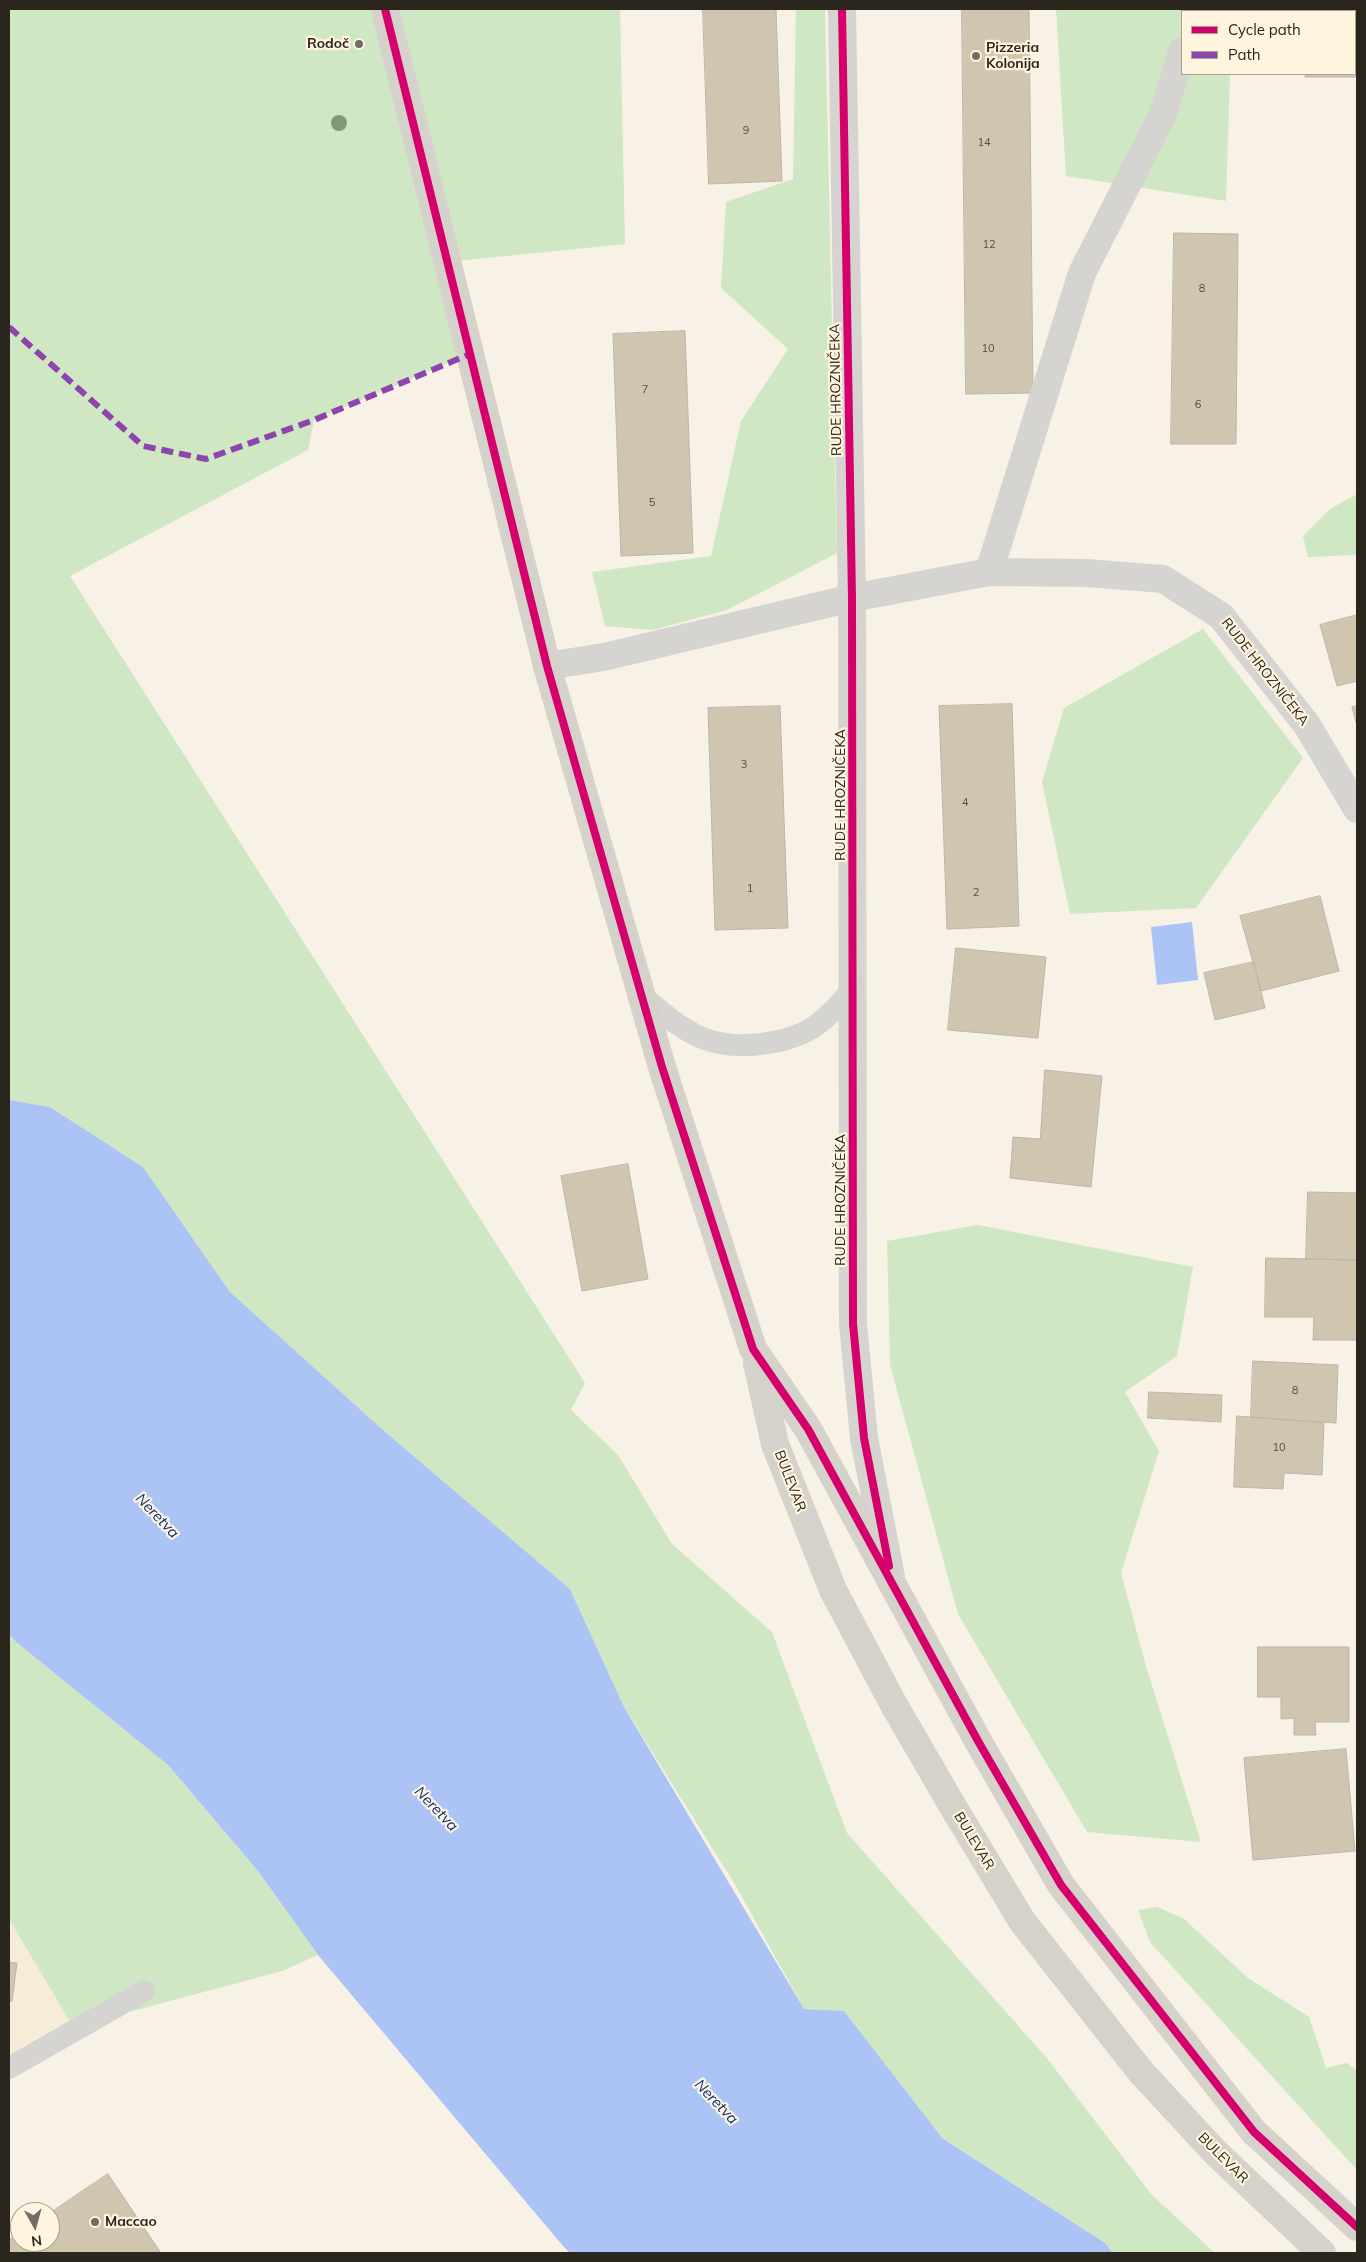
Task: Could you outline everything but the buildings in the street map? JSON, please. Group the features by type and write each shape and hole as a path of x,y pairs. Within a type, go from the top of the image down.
{"main road":[{"path":"385,9 547,666 662,1067 754,1349 808,1429 891,1578 978,1741 1061,1885 1254,2132 1357,2227"},
{"name":"BULEVAR","path":"754,1349 775,1444 833,1590 942,1789 1022,1921 1141,2072 1216,2153 1322,2253"}],"street":[{"name":"RUDE HROZNIČEKA","path":"842,9 852,598 854,1324 864,1438 891,1578"},
{"path":"989,572 1082,273 1162,114 1181,54"},
{"name":"RUDE HROZNIČEKA","path":"547,666 604,657 852,598 989,572 1086,573 1163,579 1221,616 1307,725 1357,809"}],"lane":[{"path":"641,995 675,1024 702,1038 737,1045 766,1044 794,1037 818,1024 841,1003 853,988"},
{"path":"9,2068 144,1991"}],"shaded area":[{"path":"9,1919 73,2027 9,2066"}],"green space":[{"path":"9,9 620,9 625,244 447,262 470,354 314,420 308,450 70,576 585,1383 571,1410 618,1455 672,1544 772,1632 847,1833 1046,2057 1152,2195 1215,2253 1113,2253 1105,2243 938,2135 844,2011 804,2009 736,1886 624,1707 570,1589 383,1430 230,1292 143,1167 50,1107 9,1100"},
{"path":"796,9 825,9 837,553 727,610 653,630 605,626 592,572 711,556 741,421 788,349 721,288 726,202 793,179"},
{"path":"1056,9 1208,9 1181,10 1181,75 1230,75 1226,201 1066,176"},
{"path":"1357,494 1357,555 1308,557 1303,536 1330,509"},
{"path":"1203,629 1303,758 1196,908 1070,914 1042,782 1064,708"},
{"path":"978,1225 1193,1267 1177,1356 1125,1392 1159,1451 1121,1573 1146,1666 1201,1842 1087,1832 958,1614 890,1365 887,1241"},
{"path":"9,1634 16,1642 168,1765 258,1871 318,1955 282,1971 73,2027 9,1919"},
{"path":"1157,1907 1184,1919 1248,1978 1309,2017 1326,2068 1347,2063 1357,2071 1357,2170 1150,1942 1138,1910"}],"water":[{"path":"1192,922 1198,980 1157,985 1151,927"},
{"name":"Neretva","path":"9,1100 50,1107 143,1167 230,1292 383,1430 570,1589 624,1707 804,2009 844,2011 942,2138 1105,2243 1113,2253 570,2253 563,2246 318,1955 258,1871 168,1765 16,1642 9,1634"}],"marked path":[{"path":"9,327 143,446 206,459 314,420 470,354"}],"cycle path":[{"path":"385,9 547,666 662,1067 753,1349 808,1429 978,1741 1061,1885 1254,2132 1357,2227"},
{"path":"842,9 852,598 853,1324 864,1438 889,1566"}],"place":[{"name":"Rodoč","path":"359,44"},
{"name":"Pizzeria Kolonija","path":"976,56"},
{"name":"Maccao","path":"95,2222"}]}
